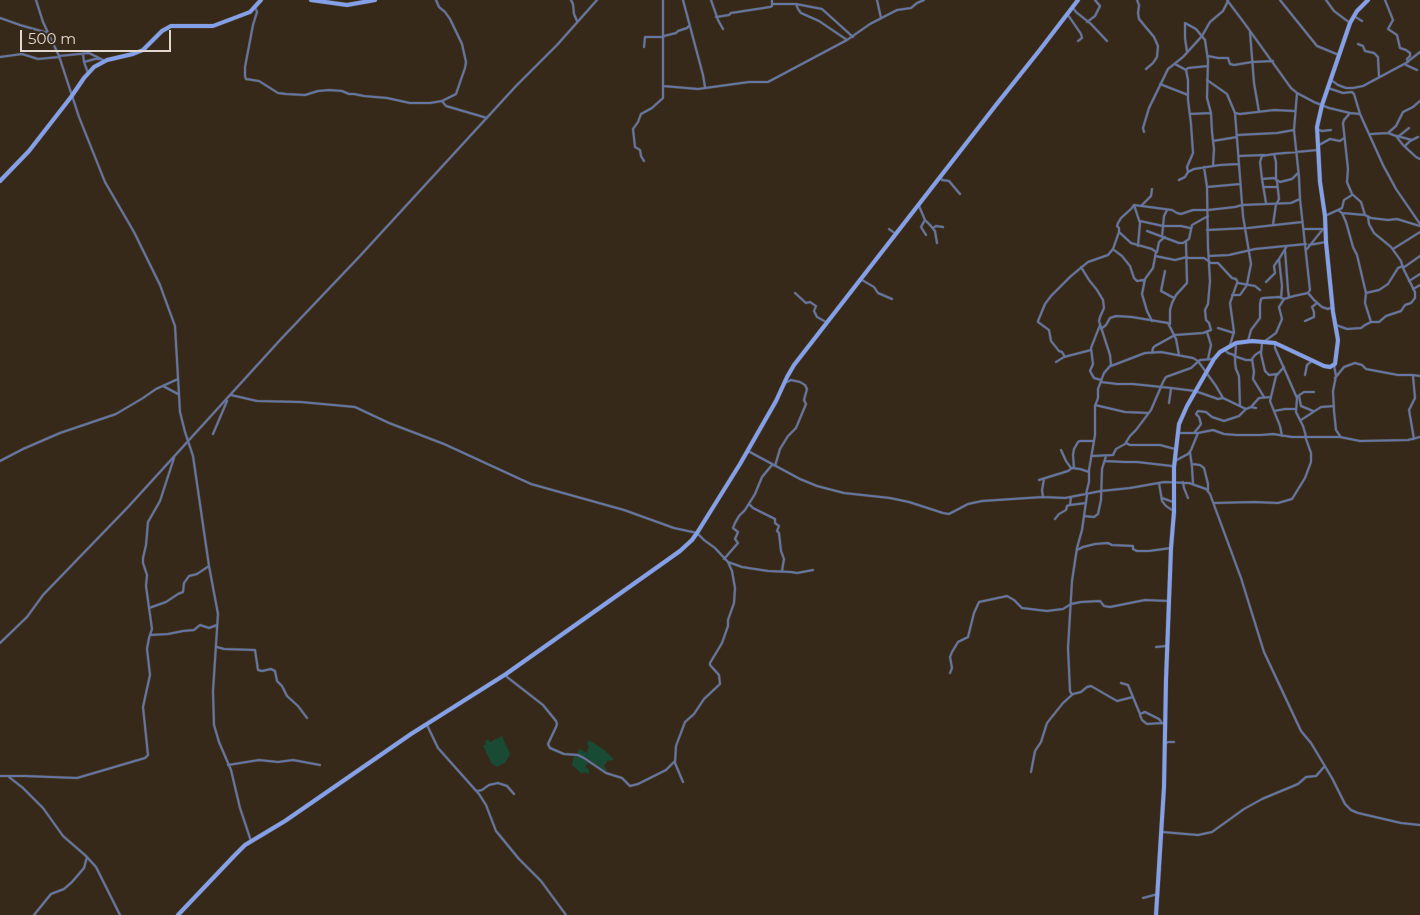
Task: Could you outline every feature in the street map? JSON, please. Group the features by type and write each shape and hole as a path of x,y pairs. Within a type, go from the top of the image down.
{"street":[{"path":"36,0 105,182 132,228 166,298 176,330 178,394 182,421 194,456 209,566 217,609 213,692 214,725 251,841"},
{"path":"84,62 133,54 143,50 162,31 171,26 213,26 250,12 262,0"},
{"path":"311,0 347,5 375,0"},
{"path":"255,7 257,12 245,67 246,79 259,81 278,93 305,95 329,90 410,103 428,103 442,101 456,94 466,68 462,44 450,19 439,8 436,0"},
{"path":"571,0 577,21"},
{"path":"0,643 27,617 43,595 87,551 280,339 359,257 597,0"},
{"path":"644,161 640,150 635,147 633,128 641,114 663,99 663,0"},
{"path":"683,0 705,88"},
{"path":"711,0 716,17 723,29"},
{"path":"877,0 881,18"},
{"path":"663,86 705,88 749,82 768,82 853,37 881,18 901,9 911,8 924,0"},
{"path":"178,915 235,855 251,841 285,821 427,724 506,674 680,551 697,533 748,451 794,365 1039,52 1077,0"},
{"path":"1086,22 1094,16 1100,6 1095,0"},
{"path":"1137,0 1139,19 1154,37 1158,46 1158,57 1146,69"},
{"path":"1227,0 1296,93 1322,105 1360,114"},
{"path":"1144,132 1143,128 1148,108 1169,67 1176,64 1202,36 1210,22 1223,10 1227,0"},
{"path":"1280,0 1316,44 1339,56"},
{"path":"1327,0 1334,11 1350,24"},
{"path":"1340,436 1336,429 1333,391 1336,372 1334,365 1338,340 1324,229 1325,216 1320,182 1317,129 1322,105 1350,24 1354,16 1368,0"},
{"path":"1385,0 1393,20 1388,29 1397,35 1400,48 1410,53 1407,59 1408,62"},
{"path":"716,17 770,7 772,4 796,4 822,9 853,37"},
{"path":"796,4 801,13 819,21 847,40"},
{"path":"1072,7 1107,41"},
{"path":"1067,13 1081,34 1082,38 1078,41"},
{"path":"1354,16 1362,21"},
{"path":"0,18 20,26 48,33"},
{"path":"1187,52 1185,23 1196,29 1205,39 1208,56 1207,98 1211,113 1214,149 1213,166"},
{"path":"644,47 645,37 676,33 689,26"},
{"path":"1250,30 1252,62 1259,112"},
{"path":"1358,44 1364,46 1365,51 1372,52 1378,57 1379,77"},
{"path":"1331,80 1338,85 1349,88 1363,86 1405,64 1420,52"},
{"path":"0,57 22,54 36,58 59,57 91,53 103,60"},
{"path":"83,54 88,73"},
{"path":"1208,56 1228,58 1230,64 1234,65 1273,61"},
{"path":"0,181 29,151 72,97 88,73 103,60"},
{"path":"1176,64 1186,70 1188,80 1193,153 1187,167 1188,172"},
{"path":"1405,64 1417,70"},
{"path":"1186,70 1188,68 1208,66"},
{"path":"1207,80 1227,94 1235,113 1242,205 1251,267 1247,285 1240,295 1232,295"},
{"path":"1160,84 1188,95"},
{"path":"1328,88 1352,92 1355,96 1360,114 1383,165 1396,189 1420,225"},
{"path":"1296,93 1294,130 1299,172 1300,204 1306,244 1309,293 1323,308 1333,307"},
{"path":"442,101 446,106 487,118"},
{"path":"1388,133 1396,126 1402,112 1420,101"},
{"path":"1235,113 1278,110 1295,111"},
{"path":"1190,114 1211,113"},
{"path":"1350,113 1343,123 1348,169 1347,182 1352,194 1361,202 1374,233 1392,249 1401,261 1415,294 1415,299"},
{"path":"1397,136 1409,128"},
{"path":"1317,129 1322,131 1331,130"},
{"path":"1213,140 1294,130"},
{"path":"1370,134 1388,133 1412,140"},
{"path":"1397,136 1420,159"},
{"path":"1405,146 1418,136"},
{"path":"1238,156 1296,152 1319,147 1330,139 1340,141 1344,137"},
{"path":"1273,225 1279,197 1274,154"},
{"path":"1179,180 1194,169 1239,163 1245,155"},
{"path":"1264,155 1261,158 1266,203"},
{"path":"1152,353 1153,348 1175,336 1211,330 1204,310 1208,304 1210,283 1207,187 1204,167"},
{"path":"1262,179 1274,178 1280,182 1289,180 1299,172"},
{"path":"940,177 942,180 949,181 960,194"},
{"path":"1207,187 1240,184"},
{"path":"1263,188 1277,188"},
{"path":"1142,205 1151,196 1152,189"},
{"path":"1325,216 1342,208 1343,200 1352,194"},
{"path":"1134,205 1172,210 1181,214 1193,210 1266,203 1277,204 1294,202 1300,199"},
{"path":"1294,202 1300,204"},
{"path":"918,205 926,221 933,228 937,243"},
{"path":"1134,205 1140,221 1138,246"},
{"path":"1134,205 1117,226 1119,232 1131,243 1153,249 1156,255 1176,260 1204,258 1212,264 1219,263 1232,278 1236,279 1237,283 1256,286 1260,290"},
{"path":"1152,321 1143,296 1144,282 1146,276 1153,269 1159,242 1163,237 1164,216 1168,210"},
{"path":"1338,210 1342,213 1346,222 1357,255 1366,293 1365,304 1370,322"},
{"path":"1342,213 1388,220 1397,219 1420,225"},
{"path":"1147,231 1180,244 1186,242 1190,237 1190,228 1194,223 1208,216"},
{"path":"1413,224 1416,219"},
{"path":"926,221 921,227 926,235"},
{"path":"1140,221 1163,226 1190,228"},
{"path":"1208,230 1303,222"},
{"path":"933,228 936,226 942,227"},
{"path":"889,229 896,234"},
{"path":"1304,229 1324,229"},
{"path":"1306,251 1324,229"},
{"path":"1065,357 1052,341 1049,330 1038,322 1045,304 1081,267 1088,262 1108,255 1113,249 1119,232"},
{"path":"1392,249 1420,233"},
{"path":"1178,355 1175,336 1169,324 1170,310 1174,298 1187,283 1186,242"},
{"path":"1310,245 1326,242"},
{"path":"1208,256 1229,255 1306,244"},
{"path":"1266,282 1274,273 1274,264 1279,260 1287,246"},
{"path":"1113,249 1130,266 1136,280 1143,280 1144,282"},
{"path":"1284,249 1289,297"},
{"path":"1366,293 1379,290 1388,284 1398,268 1403,267 1420,256"},
{"path":"1277,374 1269,375 1266,372 1261,351 1263,342 1276,333 1282,321 1280,307 1282,286 1279,260"},
{"path":"1081,267 1103,300 1104,308 1100,316 1100,325 1110,356 1111,366"},
{"path":"1165,271 1161,291 1174,298"},
{"path":"1409,281 1420,274"},
{"path":"862,278 863,281 874,287 877,292 892,299"},
{"path":"858,283 858,289"},
{"path":"1230,346 1234,333 1230,303 1237,283"},
{"path":"1413,289 1420,285"},
{"path":"795,293 806,302 816,306 814,312 817,317 826,322"},
{"path":"1247,341 1251,330 1260,318 1260,300 1263,298 1282,299 1309,293"},
{"path":"1336,325 1347,329 1361,328 1370,322 1379,322 1386,316 1401,311 1405,305 1415,299 1420,299"},
{"path":"1305,321 1314,316 1312,307 1317,303"},
{"path":"1101,328 1106,325 1110,318 1116,316 1169,324"},
{"path":"1100,325 1091,350 1093,364 1090,374 1094,378 1101,382 1195,391 1218,399 1223,398 1246,409"},
{"path":"1218,328 1234,333"},
{"path":"1207,332 1211,346 1208,359"},
{"path":"1156,915 1162,832 1164,723 1174,511 1174,461 1178,432 1184,412 1214,359 1224,349 1236,343 1247,341 1275,343 1329,368 1334,365"},
{"path":"1236,343 1234,355 1236,370 1239,376 1240,406"},
{"path":"1275,343 1275,348 1301,406 1313,411"},
{"path":"1224,349 1228,353 1246,360 1252,360"},
{"path":"1056,362 1065,357 1091,350"},
{"path":"1261,351 1252,360 1253,380 1264,397"},
{"path":"1072,695 1068,663 1072,581 1089,483 1095,433 1095,405 1098,398 1098,389 1105,371 1111,366 1141,354 1161,352 1193,358 1198,361 1223,398"},
{"path":"1092,456 1113,455 1116,449 1126,443 1154,405 1166,376 1191,368 1198,361 1214,359"},
{"path":"1305,375 1307,365 1312,361"},
{"path":"1335,378 1344,367 1355,363 1362,365 1366,369 1398,375 1420,376"},
{"path":"1282,436 1280,426 1270,403 1277,374 1284,367"},
{"path":"1413,375 1416,397 1409,410 1414,439"},
{"path":"0,461 60,433 116,414 144,398 156,388 178,378"},
{"path":"724,558 738,543 735,539 738,532 733,526 749,504 762,477 774,465 787,437 796,428 806,404 804,400 807,389 805,385 791,380 783,385"},
{"path":"163,386 178,394"},
{"path":"1169,403 1171,388"},
{"path":"1214,503 1278,503 1292,499 1305,478 1311,454 1301,420 1296,413 1298,397 1304,392 1314,392"},
{"path":"231,395 257,401 301,402 355,407 390,424 444,444 531,484 624,510 674,528 697,533 728,562 742,567 797,573 813,570"},
{"path":"1193,433 1201,424 1196,414 1198,411 1206,412 1212,417 1224,421 1239,416 1257,399 1271,397"},
{"path":"213,434 228,398"},
{"path":"1095,405 1125,412 1149,413"},
{"path":"1301,420 1322,406 1334,406"},
{"path":"1250,407 1256,408"},
{"path":"1274,411 1285,408 1296,409"},
{"path":"1178,432 1198,433 1213,430 1224,434 1236,435 1340,436 1358,441 1420,438"},
{"path":"1174,461 1190,452 1198,433"},
{"path":"1073,468 1073,455 1078,442 1094,441"},
{"path":"1126,443 1130,445 1160,445 1175,449"},
{"path":"1061,450 1066,461 1073,468 1089,472"},
{"path":"748,451 817,486 850,494 909,502 949,514 968,504 982,501 1070,497 1159,483 1183,482 1193,484 1208,491"},
{"path":"1190,452 1193,484"},
{"path":"0,776 77,778 148,756 143,709 150,675 147,651 152,629 146,586 147,575 143,564 149,518 156,509 164,490 174,456"},
{"path":"1084,516 1093,518 1098,516 1102,469 1106,456"},
{"path":"1105,461 1136,462 1174,467"},
{"path":"1192,464 1200,465 1204,468 1208,491 1241,578 1264,652 1302,731 1325,766 1345,804 1351,810 1363,815 1420,825"},
{"path":"1039,480 1068,472 1073,468"},
{"path":"1043,497 1044,479"},
{"path":"1183,482 1188,498"},
{"path":"1159,483 1166,506 1174,511"},
{"path":"1056,519 1070,505 1070,497"},
{"path":"1162,498 1171,500 1174,503"},
{"path":"1070,505 1086,503"},
{"path":"749,504 775,519 775,523 779,526 777,531 784,560 782,571"},
{"path":"1077,550 1096,544 1108,543 1112,545 1133,546 1133,549 1138,551 1171,548"},
{"path":"683,782 675,761 676,746 685,722 692,716 704,699 720,684 719,675 710,664 728,628 728,620 734,603 733,579 728,562"},
{"path":"149,608 166,602 183,592 184,582 190,575 197,574 209,566"},
{"path":"950,673 952,668 950,657 958,642 968,637 978,602 1007,596 1024,609 1047,611 1063,609 1071,604 1100,601 1104,606 1110,607 1145,600 1170,601"},
{"path":"150,635 194,630 200,626 209,628 217,625"},
{"path":"152,629 158,634"},
{"path":"1156,646 1168,646"},
{"path":"216,647 255,650 257,669 260,671 272,669 275,671 277,681 306,718"},
{"path":"506,674 507,677 543,705 556,721 556,727 548,744 550,748 564,754 578,755 606,773 622,778 630,786 638,784 669,768 675,761"},
{"path":"1121,683 1128,686 1142,720 1146,723 1164,723"},
{"path":"1031,772 1035,751 1041,742 1047,723 1072,695 1091,686 1117,701 1133,697"},
{"path":"1140,714 1146,712 1164,723"},
{"path":"427,724 438,748 479,794 486,805 496,831 519,859 541,881 566,915"},
{"path":"1165,744 1167,742 1174,742"},
{"path":"228,765 259,760 278,762 293,760 320,765"},
{"path":"1162,832 1191,834 1212,832 1244,809 1262,799 1298,784 1306,777 1316,776 1325,766"},
{"path":"669,768 677,769"},
{"path":"8,776 39,804 63,836 87,857 98,871 120,915"},
{"path":"479,794 488,785 498,783 507,786 514,794"},
{"path":"477,791 482,790"},
{"path":"34,915 51,894 64,889 72,882 84,868 87,857"},
{"path":"1143,898 1158,894"}],"green space":[{"path":"502,736 510,754 505,763 497,767 491,763 483,745 486,745 485,742 488,739 490,742"},
{"path":"589,740 614,759 608,760 604,766 607,770 606,772 596,764 585,760 592,764 592,766 588,763 585,767 589,769 589,774 584,772 582,774 572,765 574,756 579,749 588,753 587,743"}]}
